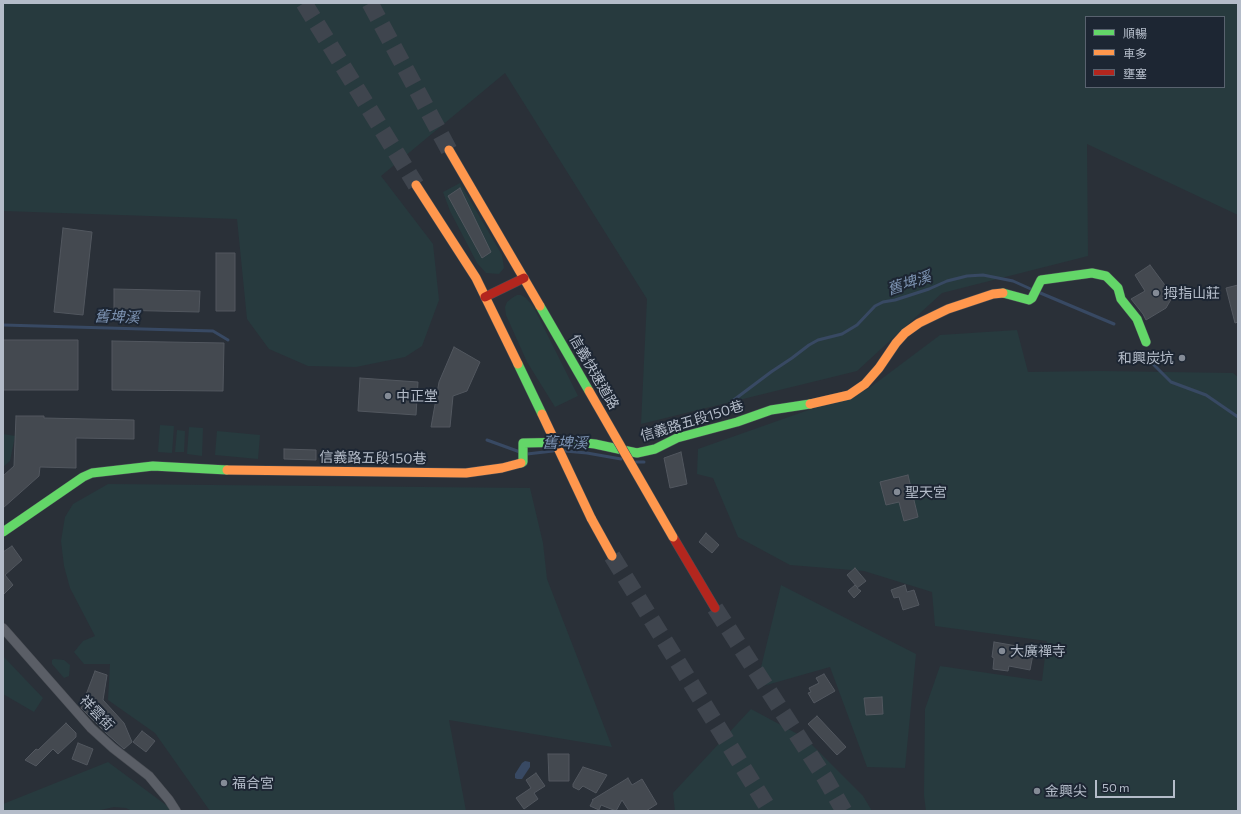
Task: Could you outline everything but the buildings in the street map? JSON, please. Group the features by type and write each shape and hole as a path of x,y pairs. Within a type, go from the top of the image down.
{"main road":[{"name":"信義快速道路","path":"449,150 715,608"},
{"path":"416,184 476,278 591,518 612,556"},
{"name":"信義路五段150巷","path":"3,532 83,477 92,473 110,470 153,466 238,470 466,473 502,468 523,462 523,443 577,442 637,452 655,449 677,438 737,422 771,410 820,402 849,395 865,384 879,368 896,343 905,333 919,323 948,309 993,294 1002,293 1029,300 1032,298 1041,280 1092,273 1106,276 1118,288 1121,299 1137,319 1146,342"},
{"path":"485,297 524,278"}],"street":[{"name":"祥雲街","path":"3,628 76,713 113,748 149,776 176,811"}],"green space":[{"path":"3,3 1238,3 1238,215 1087,144 1088,256 942,293 857,371 641,424 647,299 505,73 381,176 433,244 439,300 422,346 405,357 356,367 308,366 269,349 247,319 237,219 3,211"},
{"path":"460,183 502,255 504,268 499,274 486,273 477,263 450,211 443,192"},
{"path":"517,295 521,295 526,298 533,306 578,396 555,407 527,362 506,315 505,307 507,302"},
{"path":"1017,330 1028,372 1100,371 1233,373 1238,377 1238,811 926,811 924,795 925,709 940,666 1042,681 1047,641 935,626 932,592 864,571 790,565 738,537 713,478 697,474 698,449 868,389 940,335"},
{"path":"160,425 174,426 172,453 158,452"},
{"path":"189,427 203,428 202,456 187,454"},
{"path":"177,430 185,431 184,452 175,452"},
{"path":"217,431 260,435 258,459 215,455"},
{"path":"3,434 15,436 10,461 3,467"},
{"path":"108,484 530,488 543,543 547,579 612,747 449,720 466,811 210,811 155,733 108,700 110,664 84,664 74,652 83,641 95,636 70,588 64,566 61,541 65,517 73,504"},
{"path":"781,585 916,654 905,768 867,767 830,667 756,688"},
{"path":"3,656 43,698 34,712 3,694"},
{"path":"52,660 64,660 70,665 69,676 64,678 52,664"},
{"path":"751,709 805,738 863,796 872,811 675,811 673,793"},
{"path":"108,762 172,811 132,811 126,808 114,807 96,811 3,811 3,804"}],"water":[{"path":"525,761 530,762 530,767 522,779 515,778 515,774"}],"waterway":[{"name":"舊埤溪","path":"731,402 809,345 818,340 842,334 857,325 875,306 883,302 895,300 929,289 947,281 967,276 983,275 1013,281 1033,290"},
{"name":"舊埤溪","path":"1038,292 1114,324"},
{"name":"舊埤溪","path":"3,325 213,331 228,340"},
{"name":"舊埤溪","path":"1148,359 1171,382 1206,395 1238,417"},
{"name":"舊埤溪","path":"487,440 520,452"},
{"name":"舊埤溪","path":"527,454 553,451"},
{"name":"舊埤溪","path":"565,451 621,459"},
{"name":"舊埤溪","path":"636,462 644,462"}],"tunnel":[{"path":"304,3 416,185"},
{"path":"370,3 449,150"},
{"path":"612,556 770,811"},
{"path":"715,608 825,778 844,811"}],"traffic: fast":[{"path":"1003,293 1029,300 1032,298 1041,280 1092,273 1106,276 1118,288 1121,299 1137,319 1146,342"},
{"path":"540,306 589,391"},
{"path":"518,364 542,414"},
{"path":"521,463 523,462 523,443 577,442 595,444 637,453 655,449 677,438 737,422 771,410 810,404"},
{"path":"3,532 83,477 92,473 153,466 227,470"}],"traffic: slow":[{"path":"449,150 540,306"},
{"path":"416,185 476,278 518,364"},
{"path":"810,404 849,395 865,384 879,368 896,343 905,333 919,323 948,309 993,294 1003,293"},
{"path":"589,391 673,537"},
{"path":"542,414 591,518"},
{"path":"227,470 466,473 502,468 521,463"},
{"path":"591,518 612,556"}],"traffic: jam":[{"path":"485,297 524,278"},
{"path":"673,537 715,608"}],"place":[{"name":"拇指山莊","path":"1156,293"},
{"name":"和興炭坑","path":"1182,358"},
{"name":"中正堂","path":"388,396"},
{"name":"聖天宮","path":"897,492"},
{"name":"大廣禪寺","path":"1002,651"},
{"name":"福合宮","path":"224,783"},
{"name":"金興尖","path":"1037,791"}]}
